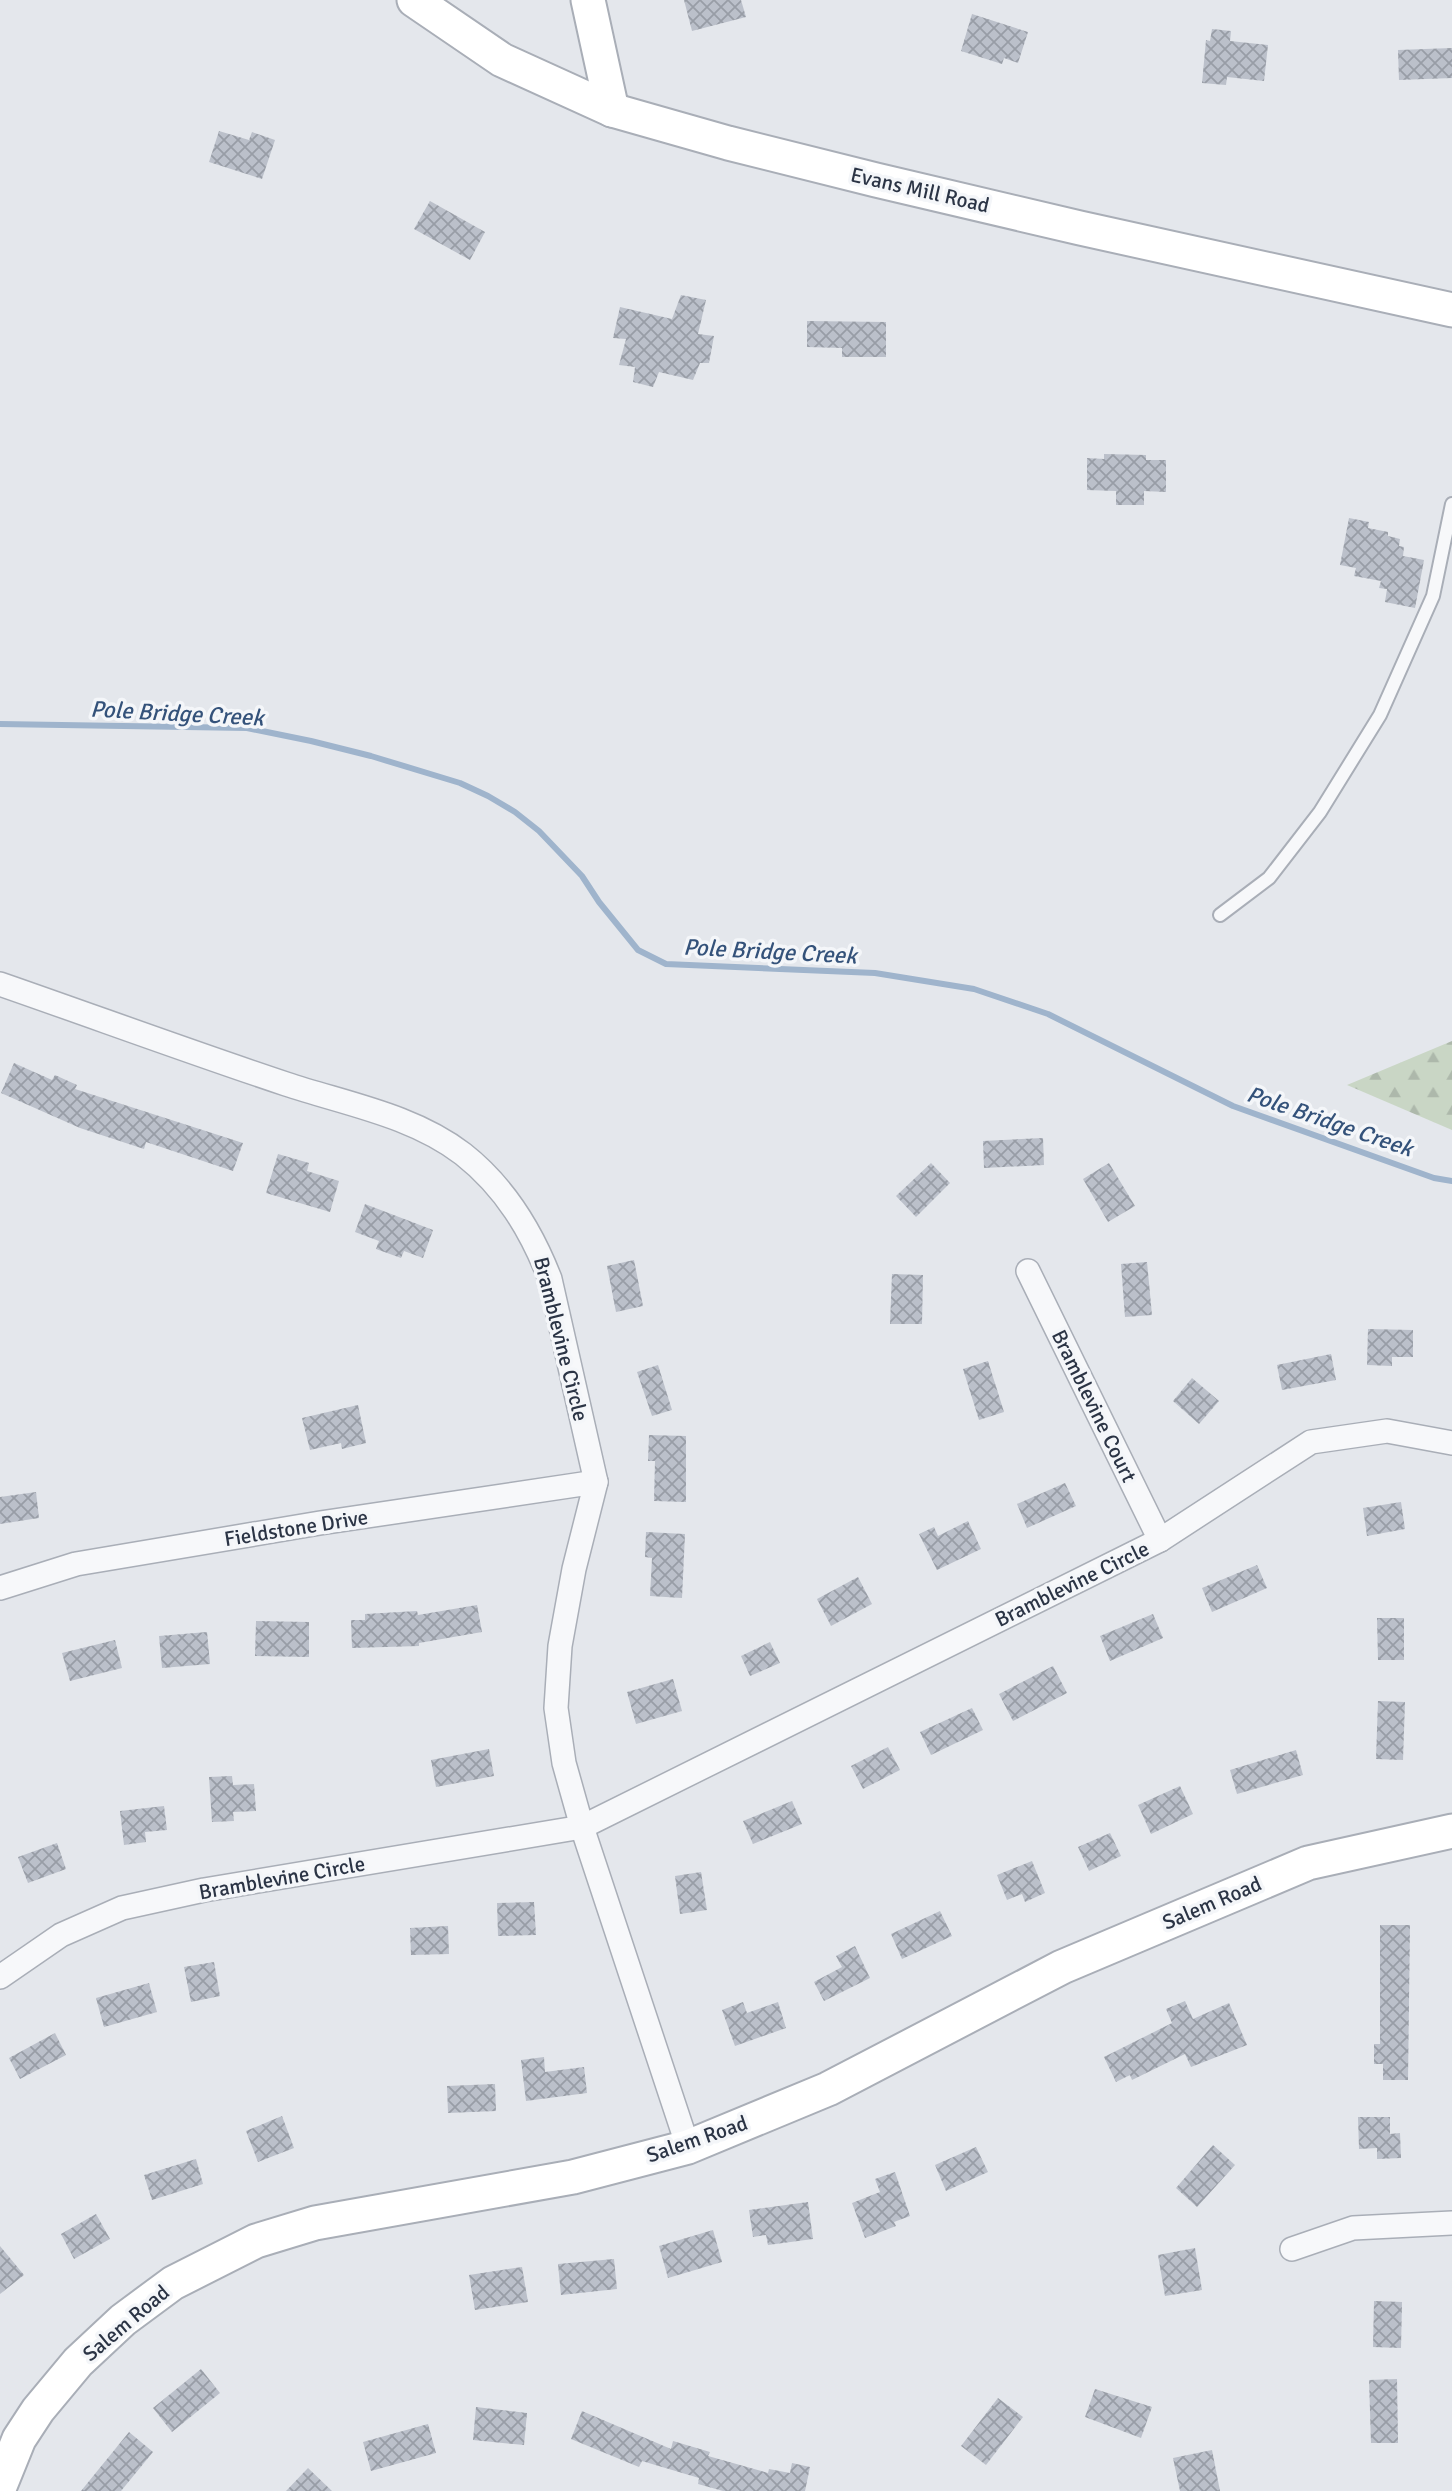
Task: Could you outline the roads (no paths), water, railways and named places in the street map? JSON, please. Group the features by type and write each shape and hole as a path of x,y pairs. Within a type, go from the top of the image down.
{"street":[{"name":"Evans Mill Road","path":"414,0 502,60 612,110 728,143 876,180 1452,310"},
{"path":"587,0 612,110"},
{"name":"Bramblevine Circle","path":"0,984 286,1084 409,1122 462,1154 486,1174 524,1223 539,1250 550,1279 596,1482 574,1569 560,1646 556,1708 564,1763 582,1827 688,2147"},
{"name":"Bramblevine Court","path":"1028,1271 1160,1541"},
{"name":"Bramblevine Circle","path":"0,1977 61,1935 122,1908 204,1890 582,1827 1160,1541 1311,1442 1387,1431 1452,1443"},
{"name":"Fieldstone Drive","path":"0,1588 76,1564 320,1523 596,1482"},
{"name":"Salem Road","path":"0,2486 19,2439 38,2410 78,2362 123,2320 173,2283 256,2241 315,2223 573,2177 688,2147 828,2089 1062,1967 1308,1863 1452,1831"},
{"path":"1292,2249 1353,2228 1452,2223"}],"lane":[{"path":"1220,915 1269,878 1320,812 1380,715 1433,596 1452,504"}],"waterway":[{"name":"Pole Bridge Creek","path":"0,724 247,728 371,756 460,783 515,812 539,831 582,876 599,902 638,950 666,964 875,973 974,989 1048,1014 1233,1106 1434,1178 1452,1181"}]}
